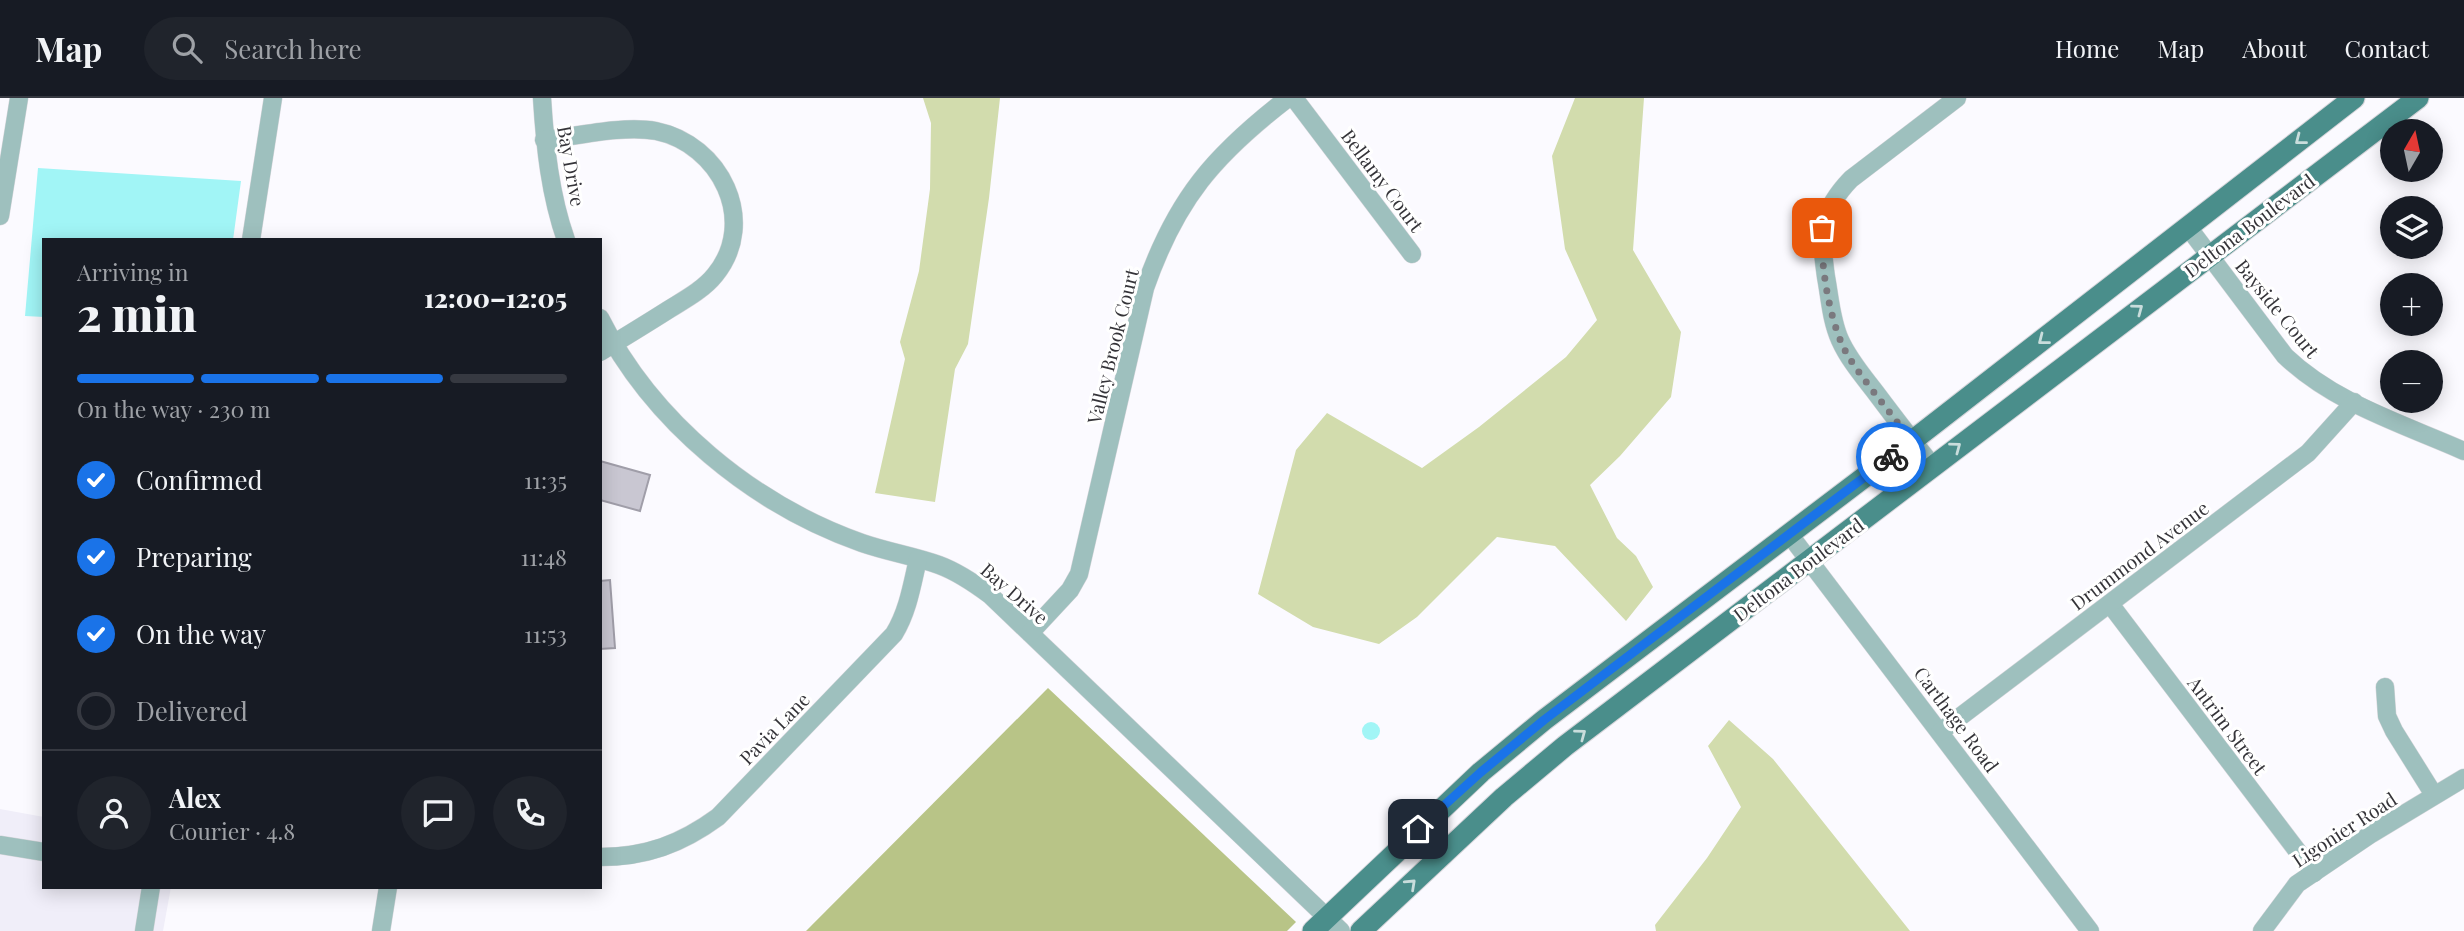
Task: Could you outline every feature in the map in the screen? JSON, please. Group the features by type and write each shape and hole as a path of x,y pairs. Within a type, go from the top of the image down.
{"main road":[{"name":"Deltona Boulevard","path":"1327,927 1481,772 1544,720 1912,442 2354,98"},
{"name":"Deltona Boulevard","path":"1361,931 1504,797 1565,746 2418,98"}],"street":[{"path":"0,216 19,98"},
{"path":"251,238 273,98"},
{"name":"Bay Drive","path":"542,98 544,140 552,188 565,238"},
{"name":"Valley Brook Court","path":"1030,632 1070,590 1079,574 1145,288 1163,239 1198,181 1223,152 1249,127 1287,98"},
{"name":"Bellamy Court","path":"1294,98 1412,254"},
{"path":"1932,465 1849,358 1839,338 1833,320 1821,244 1822,228 1837,192 1851,178 1957,98"},
{"path":"544,140 636,129 664,133 701,153 728,189 733,207 733,234 725,261 714,277 697,292 607,348"},
{"name":"Bayside Court","path":"2188,227 2285,356 2303,374 2354,402 2464,451"},
{"name":"Bay Drive","path":"602,327 607,348 676,422 709,454 744,481 820,525 862,542 940,565 966,578 990,595 1327,927"},
{"name":"Drummond Avenue","path":"1940,732 2308,453 2354,402"},
{"name":"Carthage Road","path":"1789,534 2090,931"},
{"name":"Pavia Lane","path":"602,857 650,853 686,838 718,817 894,634 903,620 909,602 918,559"},
{"name":"Antrim Street","path":"2110,604 2314,873"},
{"path":"2385,687 2387,716 2434,795"},
{"name":"Ligonier Road","path":"2262,931 2297,884 2371,834 2464,778"},
{"path":"0,845 42,852"},
{"path":"144,931 151,889"},
{"path":"381,931 388,889"}],"shaded area":[{"path":"0,809 42,817 42,889 171,889 163,931 0,931"}],"green space":[{"path":"923,98 1000,98 968,344 955,369 935,502 875,493 905,359 900,342 919,271 930,189 931,123"},
{"path":"1575,98 1644,98 1633,250 1681,332 1671,397 1620,456 1590,485 1617,538 1636,556 1653,587 1626,621 1555,546 1497,537 1417,617 1379,644 1313,627 1258,594 1296,450 1327,413 1422,468 1479,427 1566,357 1597,320 1565,249 1552,156"},
{"path":"1048,688 1296,922 1287,931 806,931"},
{"path":"1729,720 1773,759 1910,931 1656,931 1655,925 1707,858 1741,807 1708,746"}],"water":[{"path":"38,168 241,181 233,238 42,238 42,317 25,316"},
{"path":"1367,722 1375,722 1380,731 1378,738 1367,740 1362,735 1362,727"}],"building":[{"path":"602,462 650,475 640,511 602,501"},
{"path":"610,580 615,648 602,649 602,581"}],"way so far":[{"path":"1822,228 1821,244 1833,320 1839,338 1849,358 1912,442 1891,457"}],"route":[{"path":"1418,829 1544,720 1891,457"}]}
